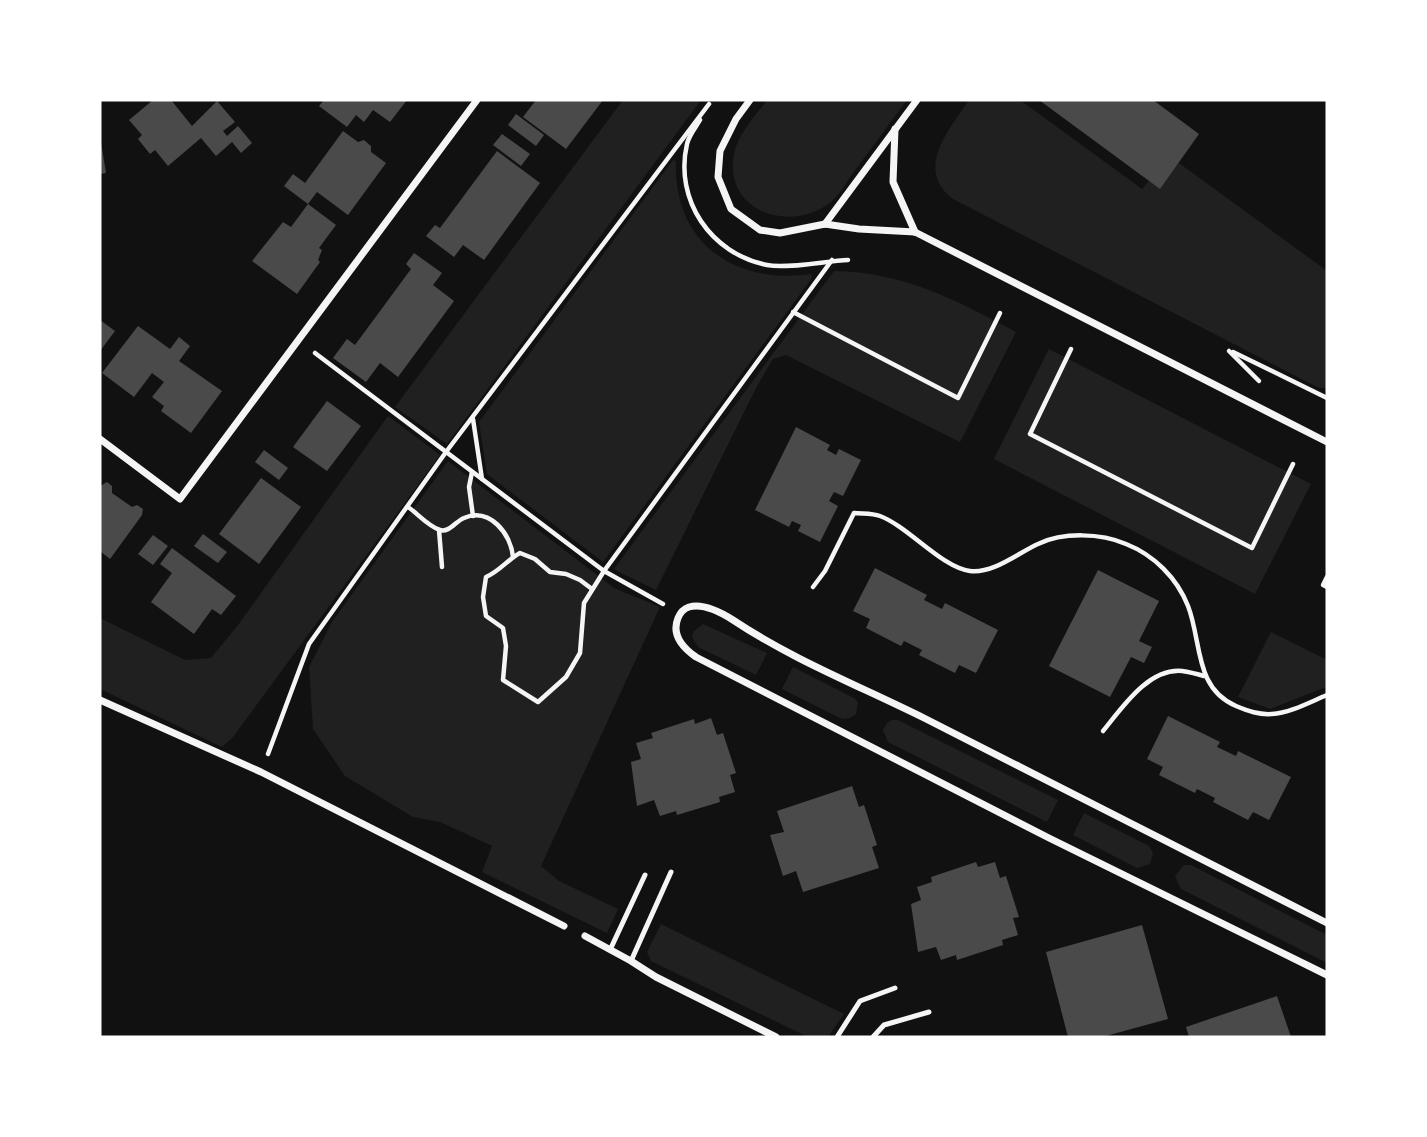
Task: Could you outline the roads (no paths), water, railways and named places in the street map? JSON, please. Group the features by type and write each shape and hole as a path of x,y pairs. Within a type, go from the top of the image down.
{"street":[{"path":"100,439 180,499 477,100"},
{"path":"750,100 736,118 720,151 718,177 731,209 760,230 780,233 825,224 915,232 1327,442"},
{"path":"825,224 916,100"},
{"path":"895,129 893,182 915,232"},
{"path":"1327,923 880,696 761,639 728,617 709,608 699,607 690,607 680,613 675,625 677,637 684,649 696,657 1129,878 1327,975"},
{"path":"100,700 261,772 564,926"},
{"path":"584,936 656,977 776,1037"}],"lane":[{"path":"631,961 671,872"},
{"path":"610,950 645,875"},
{"path":"837,1037 860,1002 895,988"},
{"path":"873,1037 884,1025 929,1012"}]}
